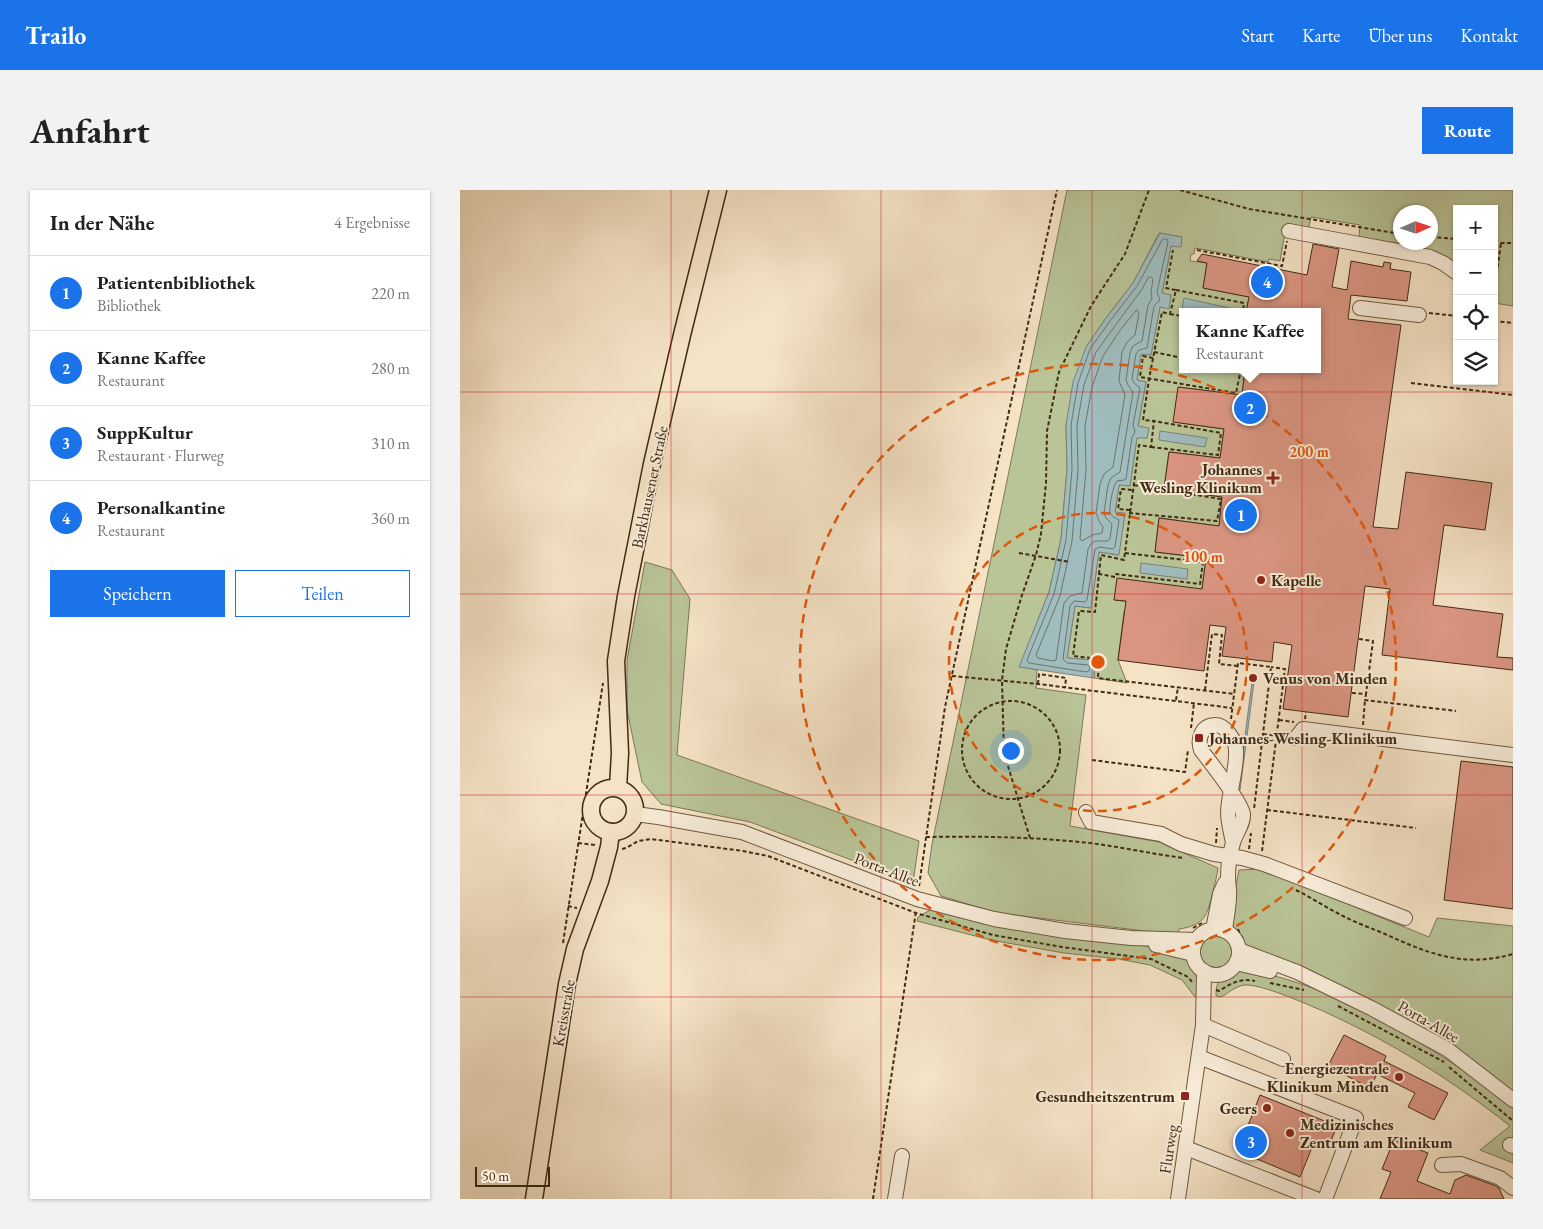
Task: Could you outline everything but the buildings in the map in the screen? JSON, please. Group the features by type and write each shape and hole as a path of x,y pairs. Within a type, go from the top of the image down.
{"main road":[{"name":"Barkhausener Straße","path":"618,788 620,753 616,661 626,596 652,464 718,190"},
{"path":"618,788 630,795 636,807 636,814 628,827 610,840 594,823 591,816 591,808 597,794 603,790 618,788"},
{"name":"Kreisstraße","path":"534,1199 567,984 575,949 600,881 610,840"}],"street":[{"path":"1289,232 1430,257 1453,270"},
{"path":"1360,308 1424,314"},
{"path":"1225,928 1206,931 1196,940 1194,945 1193,954 1195,961 1209,980 1227,972 1237,957 1234,938 1225,928 1220,894 1228,875 1232,849 1243,815 1231,792 1201,750 1199,744 1202,731 1208,726 1215,725 1221,725 1237,748 1231,792 1228,820 1232,849 1242,858 1272,866 1405,918"},
{"path":"1296,738 1303,729 1513,755"},
{"path":"1086,812 1091,822 1161,834 1181,844 1214,854 1232,849"},
{"name":"Porta-Allee","path":"636,814 742,832 916,906 1065,931 1131,938 1196,940"},
{"name":"Porta-Allee","path":"1131,938 1193,954"},
{"name":"Porta-Allee","path":"1237,957 1252,956 1297,972 1314,987"},
{"name":"Porta-Allee","path":"1237,957 1250,965 1371,1008 1447,1049 1513,1100"},
{"name":"Flurweg","path":"1178,1199 1209,980"},
{"path":"1204,1020 1283,1059"},
{"path":"1199,1058 1356,1118 1325,1199"},
{"path":"1186,1148 1316,1199"},
{"path":"895,1199 902,1156"},
{"path":"1442,1165 1461,1164 1500,1178 1513,1188"}],"path":[{"path":"873,1199 945,707 1057,190"},
{"path":"1030,838 1004,753 1002,680 1006,649 1036,556 1041,534 1046,483 1047,431 1059,372 1091,306 1125,254 1149,190"},
{"path":"1180,190 1249,209 1393,233"},
{"path":"1197,250 1282,266 1289,232"},
{"path":"1438,238 1453,239"},
{"path":"1498,265 1501,243 1513,244"},
{"path":"1173,250 1166,288 1244,302 1243,308"},
{"path":"1170,314 1176,290"},
{"path":"1179,316 1162,312 1143,420 1221,432 1218,455 1139,445 1124,560 1101,555 1095,612 1079,611 1073,656 1099,659 1098,678 1234,694"},
{"path":"1424,314 1453,316"},
{"path":"1498,321 1513,323"},
{"path":"1154,352 1179,357"},
{"path":"1154,358 1143,356 1140,377 1236,393 1240,373"},
{"path":"1411,383 1513,395"},
{"path":"1151,447 1154,421"},
{"path":"1132,490 1121,488 1118,509 1130,512 1217,521 1221,499 1133,485"},
{"path":"1020,553 1070,562"},
{"path":"1099,574 1115,576 1116,574 1200,584 1203,562 1125,553"},
{"path":"1205,690 1212,634 1222,635 1219,664 1238,666"},
{"path":"1359,639 1373,641 1365,700 1456,711"},
{"path":"1246,664 1247,659"},
{"path":"1248,850 1262,852 1285,669 1271,667"},
{"path":"1038,684 1039,674 1066,678 1065,688"},
{"path":"952,676 1038,684 1232,708"},
{"path":"1176,701 1178,687"},
{"path":"1352,693 1366,694"},
{"path":"1002,701 1024,702 1042,711 1054,725 1061,745 1059,765 1049,783 1035,794 1018,800 992,797 973,783 962,761 963,737 975,716 988,706 1002,701"},
{"path":"1190,732 1194,703"},
{"path":"1092,760 1185,772 1189,742"},
{"path":"1267,810 1416,828"},
{"path":"926,837 979,836 1030,838 1090,844 1184,858"},
{"path":"578,843 610,840 623,849 638,841 651,839 768,856 916,906 993,935 1091,952 1151,959 1188,977 1196,987 1209,980 1219,991 1237,981 1247,979 1256,981"},
{"path":"1296,890 1343,916 1439,956 1464,960 1482,960 1513,954"},
{"path":"1225,928 1242,939 1252,949 1252,956"},
{"path":"1265,982 1314,987"},
{"path":"1334,1004 1444,1062 1513,1121"}],"green space":[{"path":"1067,190 1513,190 1513,306 1498,303 1498,205 1453,205 1453,261 1430,250 1438,250 1438,205 1393,205 1393,242 1359,238 1360,225 1311,217 1308,231 1286,227 1280,261 1269,259 1268,262 1195,248 1194,254 1191,254 1190,261 1207,263 1203,288 1249,297 1247,308 1179,308 1179,373 1245,373 1242,395 1178,387 1174,422 1224,429 1220,458 1169,452 1164,489 1222,497 1219,526 1159,518 1155,552 1206,558 1202,589 1115,600 1136,603 1124,611 1118,660 1127,683 1094,678 1095,660 1067,658 1075,606 1091,608 1099,552 1118,555 1125,514 1115,513 1119,485 1130,486 1137,437 1147,438 1138,427 1146,382 1137,380 1141,353 1151,355 1160,306 1169,308 1171,295 1162,294 1171,246 1182,237 1159,233 1133,283 1086,347 1066,425 1067,469 1061,539 1049,592 1020,666 1037,670 1036,688 1086,695 1070,826 1159,842 1218,868 1207,913 1195,925 1179,929 1178,935 997,913 941,896 928,873 932,844"},
{"path":"645,562 672,570 690,599 677,755 919,841 913,883 750,822 661,804 642,782 627,710 627,660"},
{"path":"1262,869 1429,937 1437,918 1513,926 1513,1091 1454,1049 1243,945 1229,921 1239,870"},
{"path":"932,909 1094,940 1156,948 1179,954 1188,958 1195,966 1200,997 1195,997 1182,980 1150,965 1119,959 1064,953 991,940 917,921 918,917"},
{"path":"1216,936 1222,937 1227,941 1231,946 1231,958 1227,963 1222,967 1216,968 1210,967 1205,963 1201,958 1200,952 1201,946 1205,941 1210,937"},
{"path":"1245,969 1299,983 1356,1007 1425,1046 1484,1085 1513,1106 1513,1163 1480,1150 1510,1126 1459,1088 1406,1054 1322,1011 1288,996 1262,988 1245,985 1235,988 1221,997 1216,996 1220,980 1230,973"}],"water":[{"path":"1160,233 1182,237 1181,247 1171,246 1162,293 1171,295 1169,309 1160,307 1151,355 1141,354 1137,380 1146,382 1138,426 1149,428 1147,438 1137,438 1130,486 1119,485 1115,512 1125,513 1119,555 1099,552 1091,608 1075,606 1067,658 1095,660 1094,678 1019,667 1049,592 1061,539 1067,469 1066,425 1073,382 1086,347 1133,283"},
{"path":"1184,298 1229,308 1182,308"},
{"path":"1160,431 1207,438 1205,447 1159,440"},
{"path":"1141,563 1188,569 1187,579 1140,573"},
{"path":"1253,674 1257,678 1254,682 1240,790 1238,790 1252,682 1249,678"}],"place":[{"name":"Personalkantine","path":"1267,282"},
{"name":"Kanne Kaffee","path":"1250,408"},
{"name":"Johannes Wesling Klinikum","path":"1273,478"},
{"name":"Patientenbibliothek","path":"1241,515"},
{"name":"Kapelle","path":"1261,580"},
{"name":"Venus von Minden","path":"1253,678"},
{"name":"Johannes-Wesling-Klinikum","path":"1199,738"},
{"name":"Energiezentrale Klinikum Minden","path":"1399,1077"},
{"name":"Gesundheitszentrum","path":"1185,1096"},
{"name":"Geers","path":"1267,1108"},
{"name":"Medizinisches Zentrum am Klinikum","path":"1290,1133"},
{"name":"SuppKultur","path":"1251,1142"}]}
